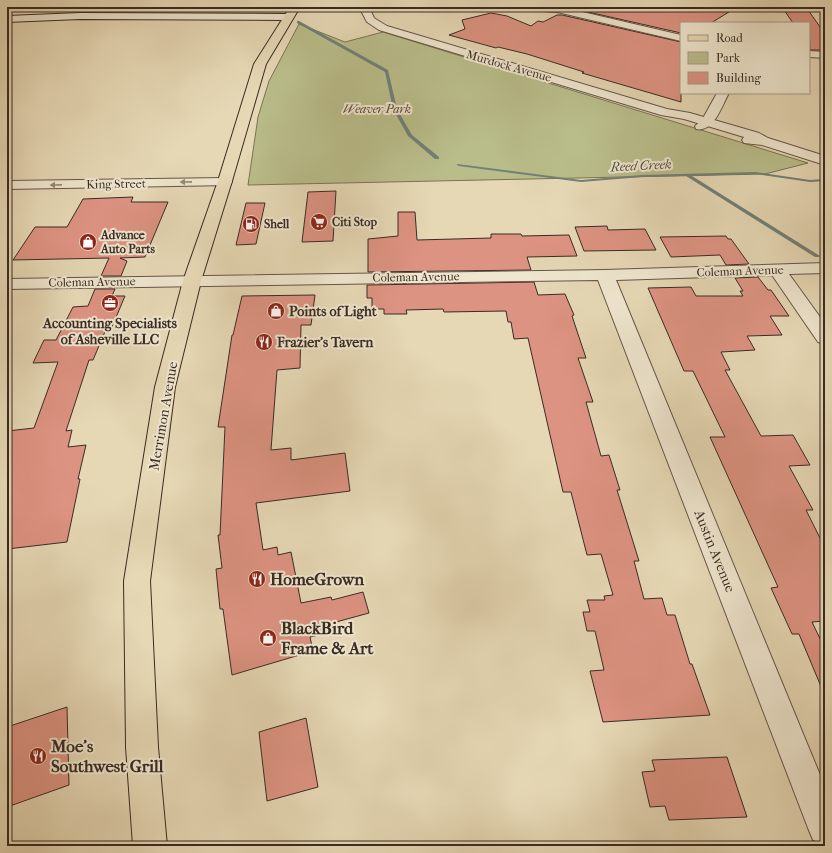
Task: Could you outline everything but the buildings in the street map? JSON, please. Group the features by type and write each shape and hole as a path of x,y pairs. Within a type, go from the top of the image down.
{"main road":[{"name":"Merrimon Avenue","path":"150,846 142,747 137,581 165,387 192,281 260,64 291,12"}],"street":[{"name":"Murdock Avenue","path":"364,7 370,21 373,24 383,28 665,112 670,116 704,124 749,140 763,141 825,160"},
{"path":"530,7 557,10 680,38"},
{"path":"543,18 550,17 557,10 571,7"},
{"path":"7,19 80,16 291,12"},
{"path":"810,54 825,55"},
{"path":"704,124 722,94"},
{"name":"King Street","path":"7,185 224,182"},
{"name":"Coleman Avenue","path":"7,284 605,275 825,268"},
{"path":"777,270 825,338"},
{"name":"Austin Avenue","path":"605,275 825,828"}],"green space":[{"name":"Weaver Park","path":"299,24 345,42 383,32 808,163 765,174 248,185 258,117 269,81"}],"waterway":[{"name":"Reed Creek","path":"126,7 245,9"},
{"name":"Reed Creek","path":"298,22 387,71 395,109 410,136 437,158"},
{"name":"Reed Creek","path":"459,165 581,181 642,176 756,173 810,181 825,180"},
{"path":"687,175 817,256"}],"place":[{"name":"Citi Stop","path":"319,222"},
{"name":"Shell","path":"251,224"},
{"name":"Advance Auto Parts","path":"88,242"},
{"name":"Accounting Specialists of Asheville LLC","path":"110,303"},
{"name":"Points of Light","path":"276,311"},
{"name":"Frazier's Tavern","path":"264,342"},
{"name":"HomeGrown","path":"257,579"},
{"name":"BlackBird Frame & Art","path":"268,638"},
{"name":"Moe's Southwest Grill","path":"38,756"}]}
